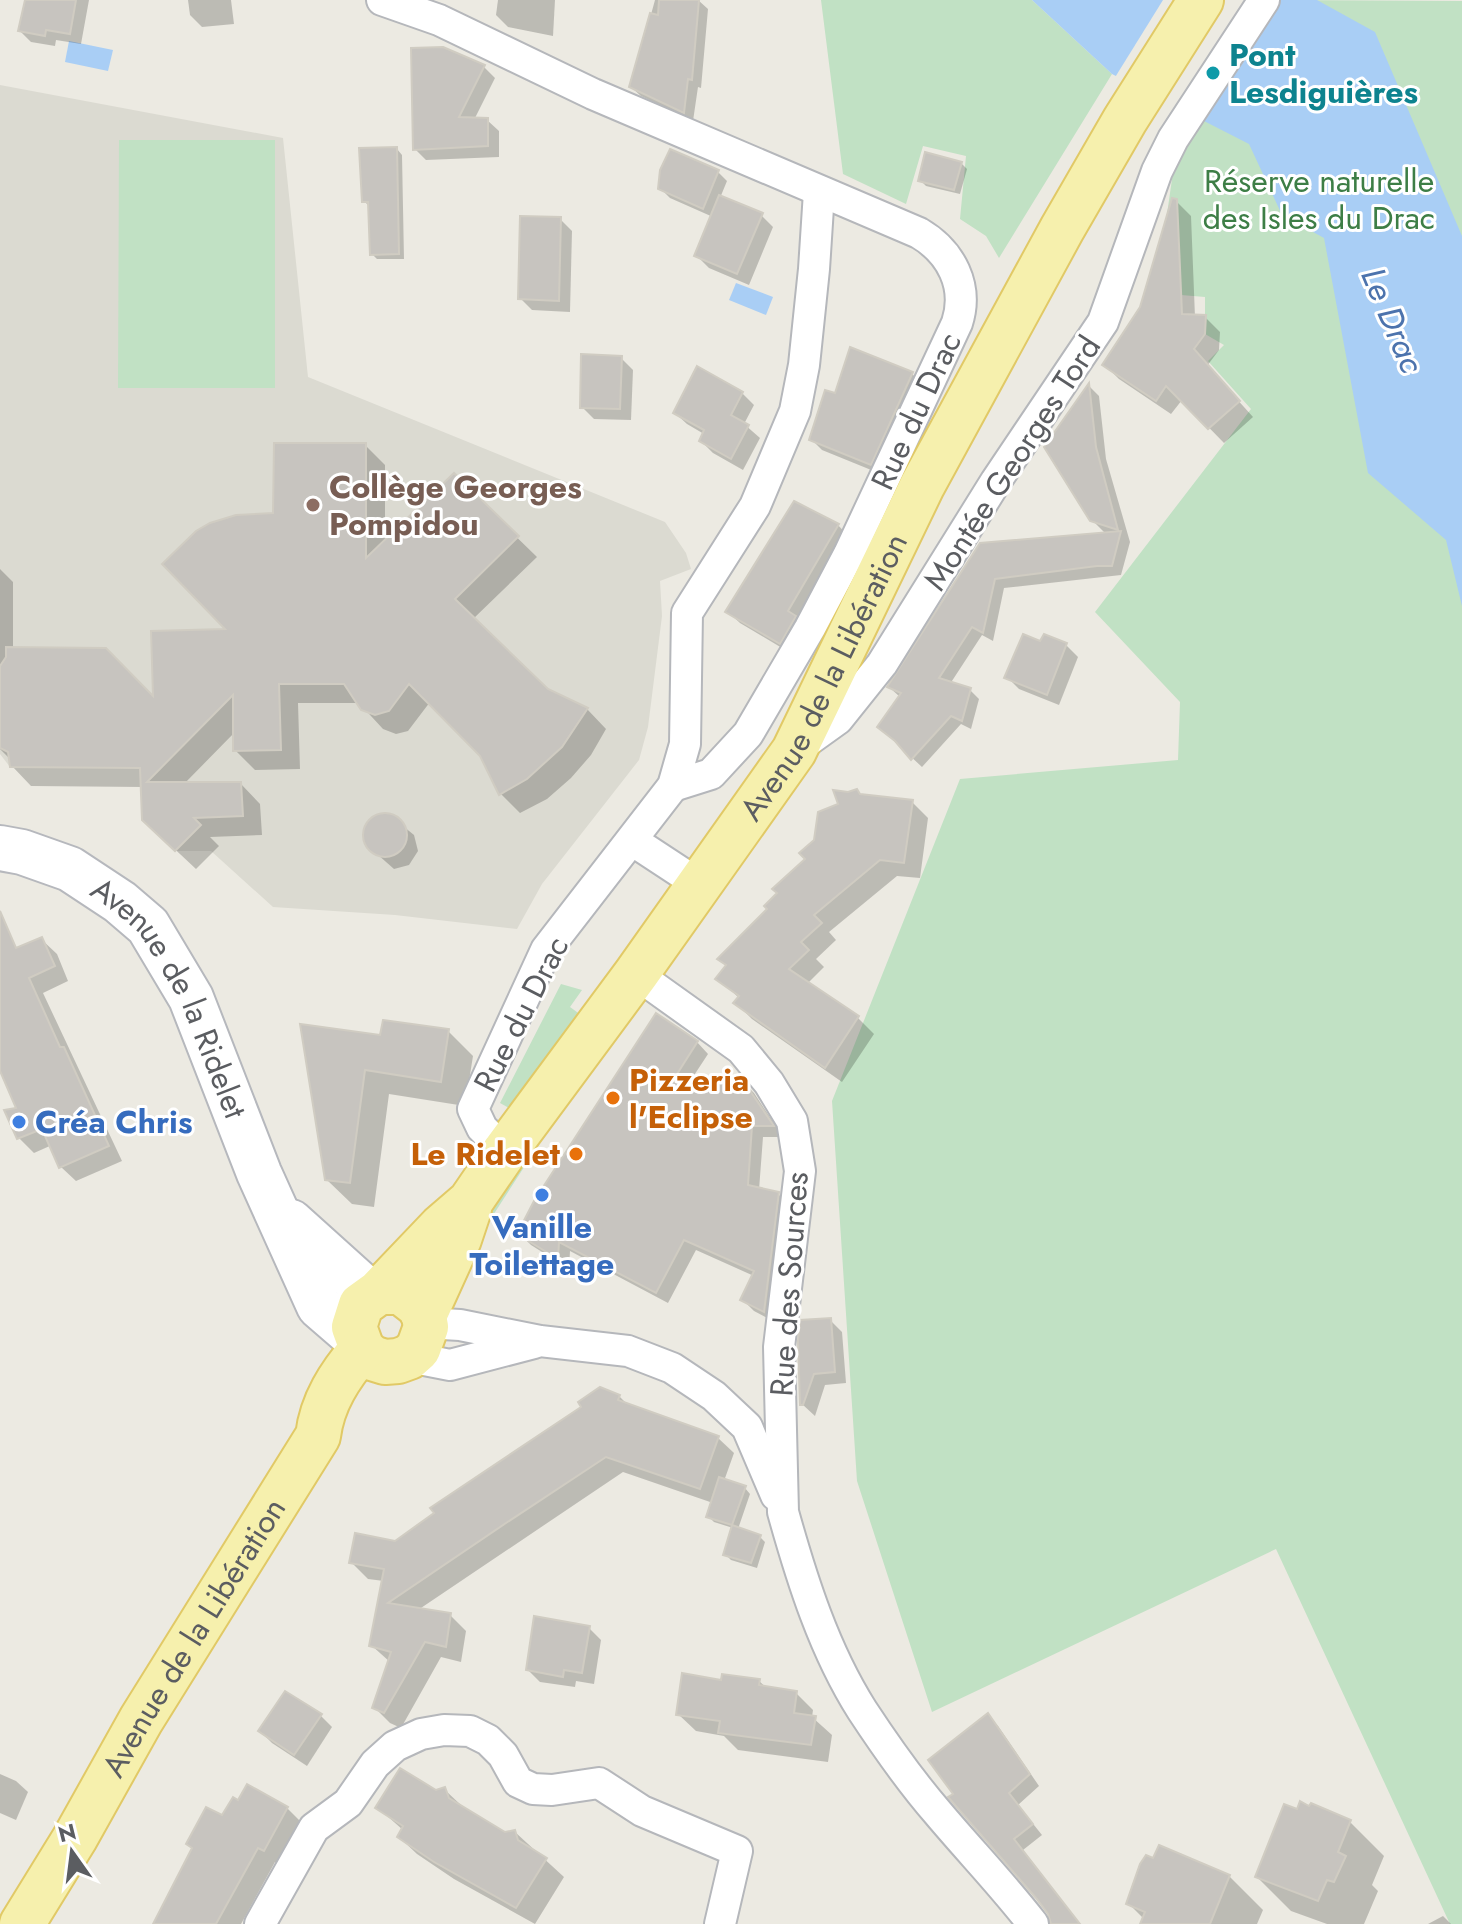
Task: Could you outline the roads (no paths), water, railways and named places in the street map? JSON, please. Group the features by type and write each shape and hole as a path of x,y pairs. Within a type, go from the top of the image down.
{"main road":[{"name":"Avenue de la Libération","path":"376,1294 441,1227 470,1202 794,751 922,486 1062,229 1125,120 1201,0"},
{"name":"Avenue de la Ridelet","path":"0,848 22,852 70,869 120,902 148,926 191,998 259,1173 319,1306 396,1341"},
{"name":"Avenue de la Libération","path":"22,1924 75,1838 141,1720 318,1436 320,1416 342,1372 396,1341 459,1239 470,1202"},
{"name":"Avenue de la Ridelet","path":"277,1209 329,1259 376,1294"},
{"path":"376,1294 401,1292 419,1306 396,1341"}],"street":[{"name":"Rue du Drac","path":"382,0 439,20 593,94 919,233 933,241 954,265 962,309 957,323 849,554 810,628 748,734 711,774 673,786"},
{"name":"Montée Georges Tord","path":"794,751 838,719 882,664 996,481 1103,322 1157,171 1173,139 1264,0"},
{"name":"Rue du Drac","path":"505,1151 482,1128 473,1109 546,950 673,786 685,744 687,613 755,506 795,411 804,365 819,192"},
{"path":"633,841 700,885"},
{"name":"Rue des Sources","path":"636,974 741,1049 769,1083 792,1121 800,1171 779,1347 783,1512 828,1646 861,1709 936,1811 1033,1924"},
{"path":"396,1341 460,1325 540,1341 628,1351 672,1368 714,1396 747,1427 783,1512"},
{"path":"396,1341 450,1365 540,1341"},
{"path":"260,1924 314,1828 348,1803 375,1764 395,1746 421,1734 444,1730 470,1731 488,1740 503,1755 518,1782 533,1789 552,1790 599,1783 642,1811 737,1851 720,1924"}],"water":[{"name":"Le Drac","path":"1032,0 1317,0 1375,32 1462,236 1462,606 1446,540 1368,473 1324,238 1282,215 1249,144 1112,74"},
{"path":"69,41 113,50 108,71 65,62"},
{"path":"736,283 773,297 766,315 729,300"}],"place":[{"name":"Pont Lesdiguières","path":"1213,73"},
{"name":"Collège Georges Pompidou","path":"313,505"},
{"name":"Pizzeria l'Eclipse","path":"613,1098"},
{"name":"Créa Chris","path":"19,1122"},
{"name":"Le Ridelet","path":"576,1154"},
{"name":"Vanille Toilettage","path":"542,1195"}],"park label":[{"name":"Réserve naturelle des Isles du Drac","path":"1319,200"}]}
